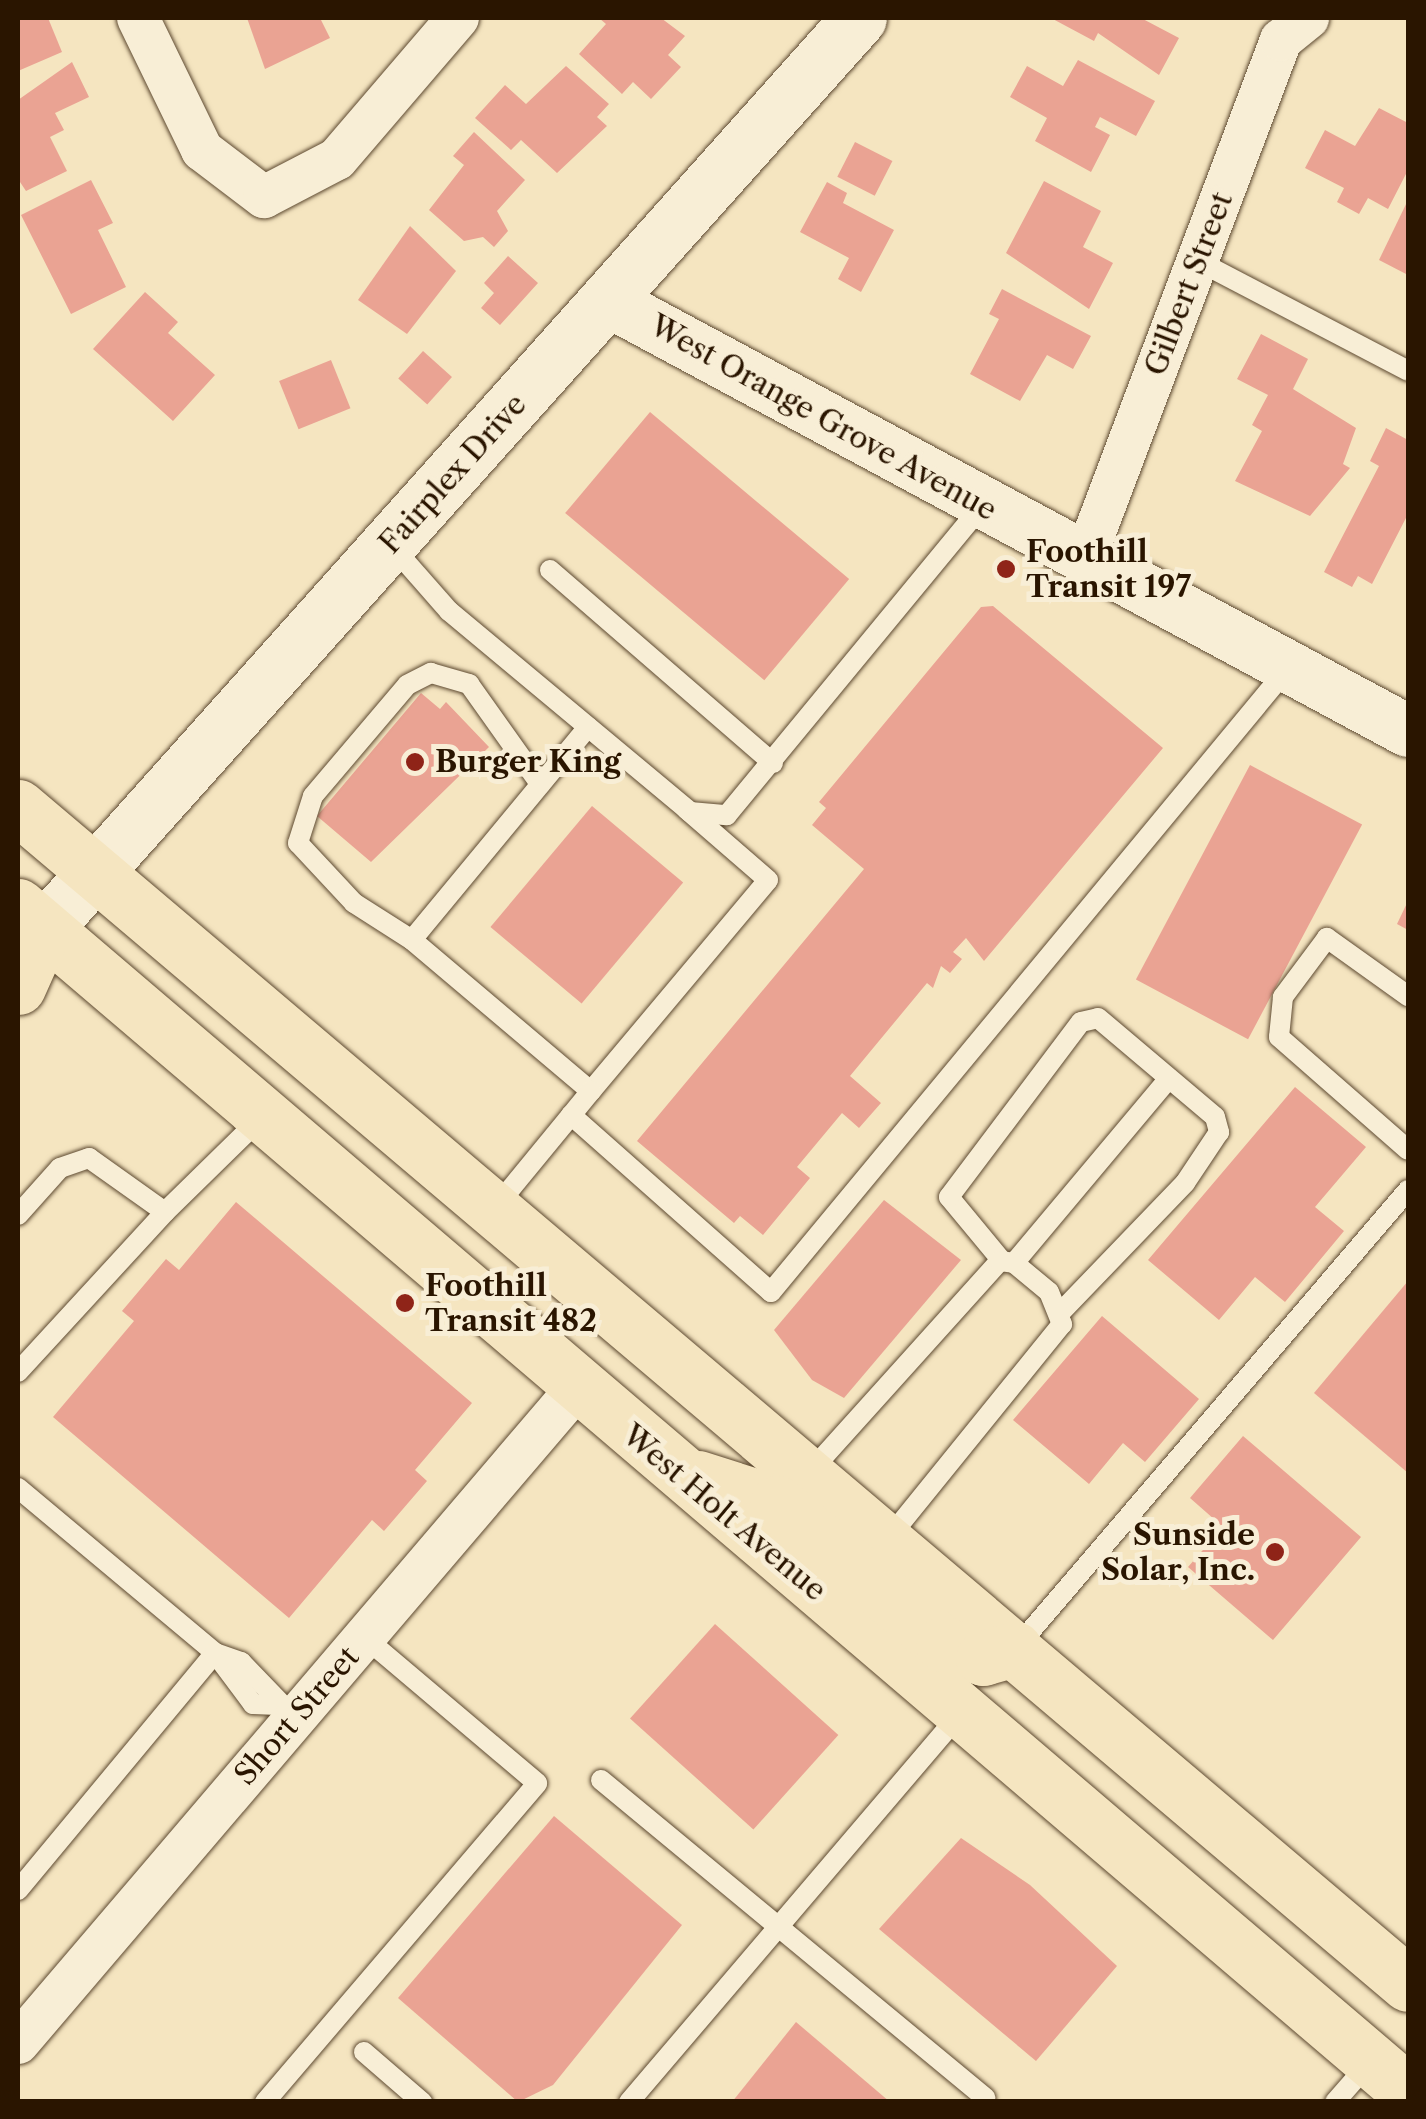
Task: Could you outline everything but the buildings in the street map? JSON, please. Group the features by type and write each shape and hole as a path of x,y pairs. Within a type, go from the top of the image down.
{"main road":[{"name":"Fairplex Drive","path":"26,927 91,872 859,18"},
{"path":"18,807 490,1212 1015,1649 1408,1984"},
{"path":"18,987 26,927"},
{"name":"West Holt Avenue","path":"26,927 262,1117 1390,2076"},
{"path":"674,1471 777,1503 943,1644 983,1658 1015,1649"}],"street":[{"path":"138,18 202,150 264,196 337,159 458,18"},
{"name":"Gilbert Street","path":"1084,561 1281,40 1308,18"},
{"name":"West Orange Grove Avenue","path":"608,301 1084,561 1408,731"},
{"name":"Short Street","path":"18,2043 286,1711 364,1637 577,1388"}],"lane":[{"path":"1198,260 1408,371"},
{"path":"686,809 727,815 982,506"},
{"path":"390,544 450,611 768,880 490,1212"},
{"path":"550,570 772,762"},
{"path":"572,1115 772,1292 1288,668"},
{"path":"540,784 469,684 431,673 407,685 312,796 298,843 354,903 412,940 591,1091"},
{"path":"412,940 588,727"},
{"path":"1408,996 1327,938 1283,997 1279,1037 1408,1150"},
{"path":"886,1542 1056,1333 1061,1312 1215,1141 1214,1117 1098,1018 1081,1022 951,1192 1008,1262 1061,1312"},
{"path":"806,1476 1008,1262 1169,1078"},
{"path":"18,1372 165,1212 262,1117"},
{"path":"18,1215 60,1168 88,1158 165,1212"},
{"path":"1015,1649 1408,1190"},
{"path":"18,1488 215,1653 242,1662 286,1711"},
{"path":"265,2102 537,1783 364,1637"},
{"path":"18,1890 215,1653"},
{"path":"629,2102 960,1713"},
{"path":"601,1780 775,1929 986,2098"},
{"path":"364,2052 422,2102"},
{"path":"1336,2102 1390,2076"}],"place":[{"name":"Foothill Transit 197","path":"1006,569"},
{"name":"Burger King","path":"415,762"},
{"name":"Foothill Transit 482","path":"405,1303"},
{"name":"Sunside Solar, Inc.","path":"1275,1552"}]}
